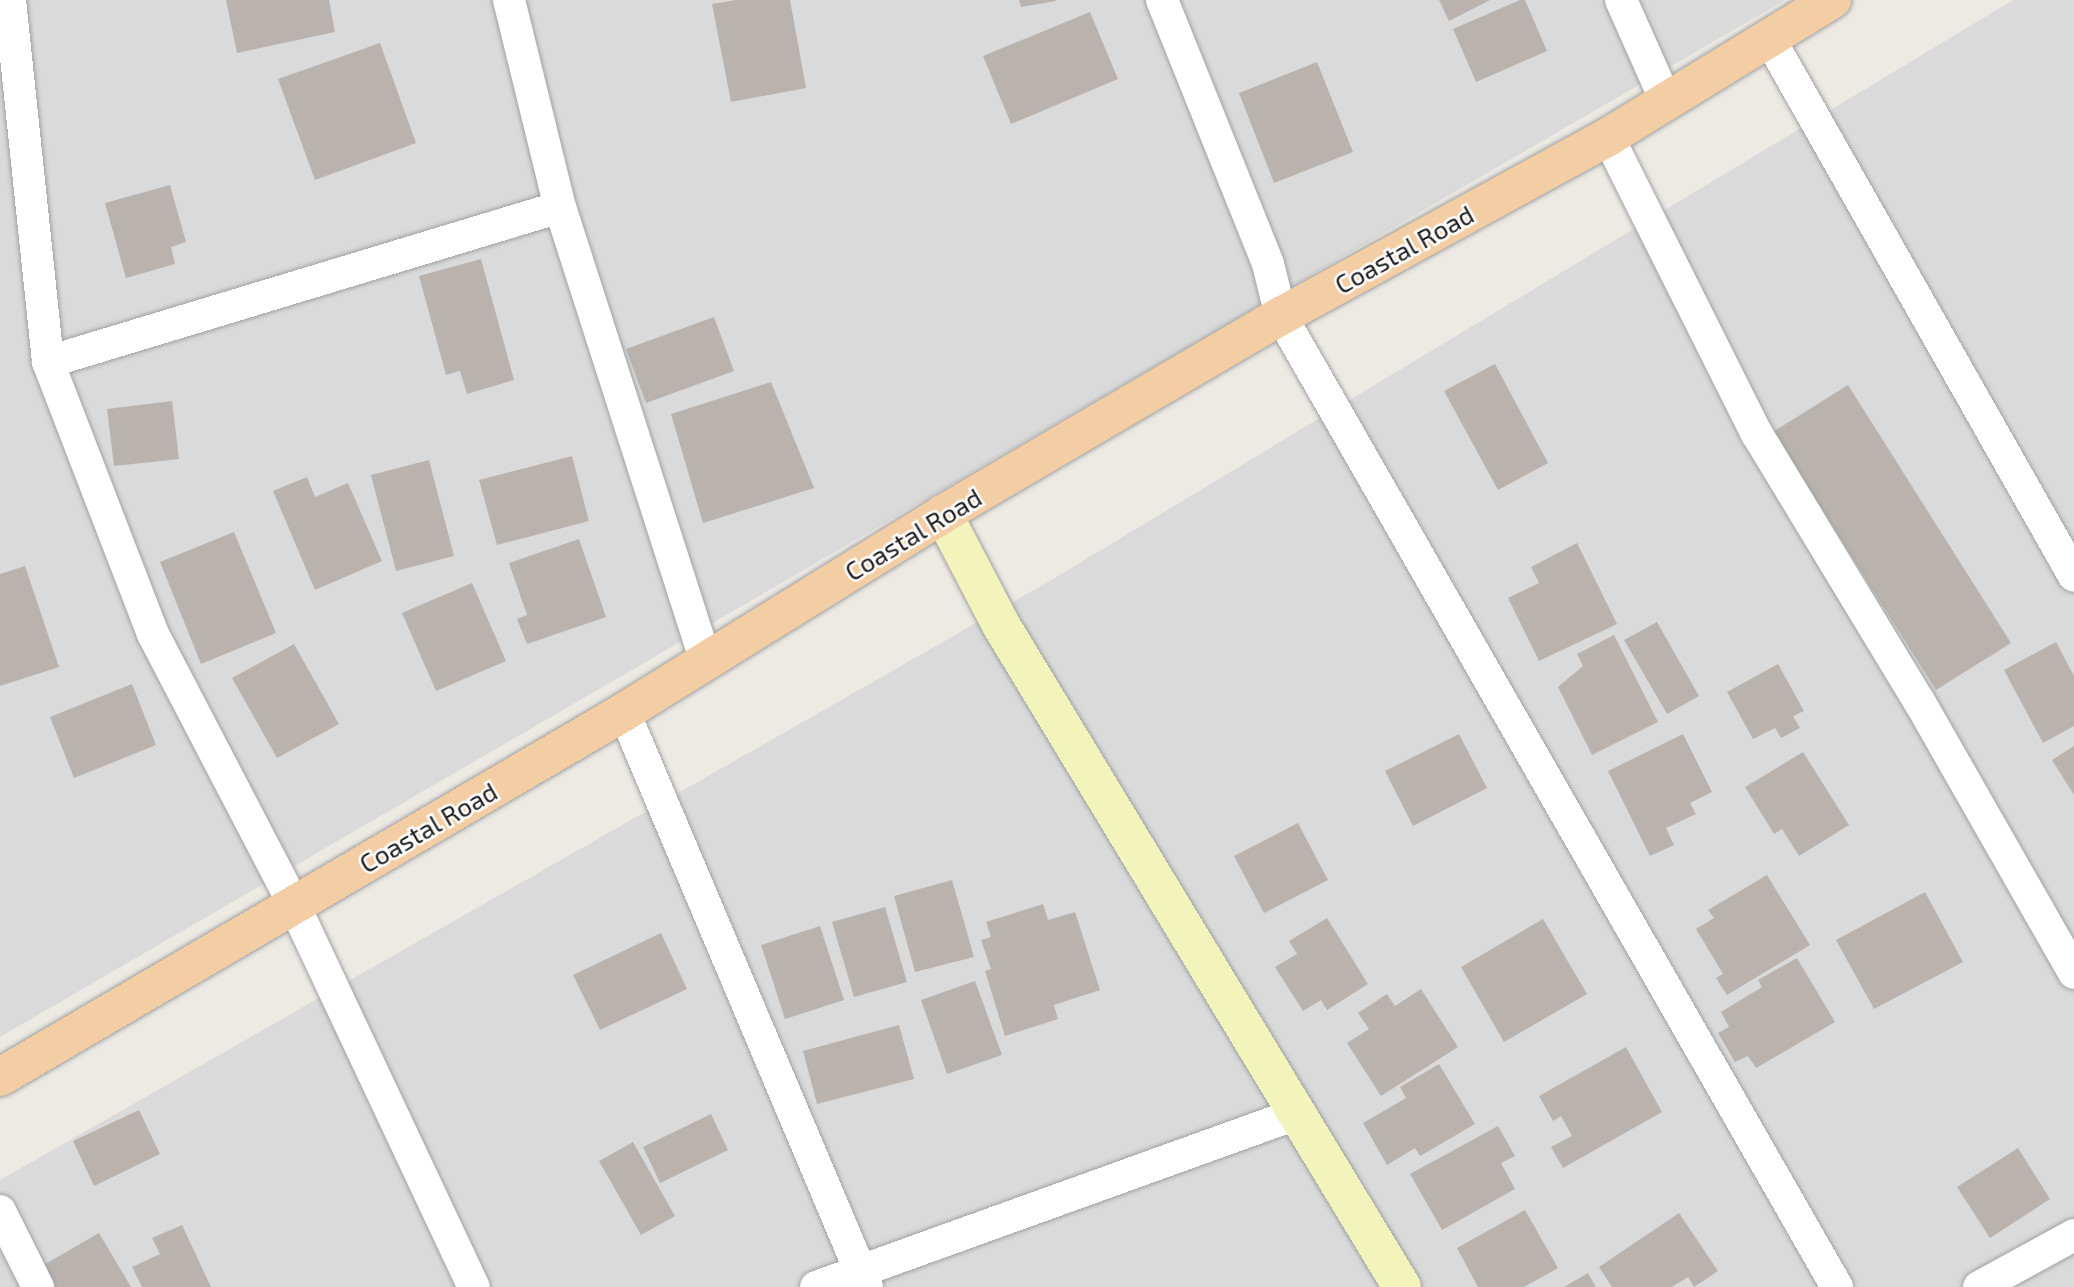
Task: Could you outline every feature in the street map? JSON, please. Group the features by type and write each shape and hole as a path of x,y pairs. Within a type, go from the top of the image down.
{"main road":[{"name":"Coastal Road","path":"0,1077 624,712 943,514 1281,316 1608,137 1665,99 1832,0"}],"street":[{"path":"10,0 48,362 153,634 294,905 474,1287"},
{"path":"509,0 560,207 706,662"},
{"path":"1162,0 1268,264 1281,316 1837,1287"},
{"path":"1621,0 1665,99"},
{"path":"1769,38 2069,559"},
{"path":"1608,137 1757,434 1919,701 2074,973"},
{"path":"48,362 560,207"},
{"path":"943,514 1001,625 1402,1287"},
{"path":"624,712 865,1280"},
{"path":"816,1287 865,1280 1299,1113"},
{"path":"0,1211 38,1287"},
{"path":"1979,1287 2074,1235"}],"shaded area":[{"path":"0,0 1785,0 0,1037"},
{"path":"2013,0 2074,0 2074,1287 0,1287 0,1180 1048,582"}],"building":[{"path":"226,0 329,0 335,32 237,53"},
{"path":"736,0 790,0 806,88 731,102 712,4"},
{"path":"1019,0 1055,0 1056,1 1021,7"},
{"path":"1439,0 1490,0 1449,21"},
{"path":"1525,0 1547,51 1476,82 1453,29"},
{"path":"1090,12 1118,79 1011,124 983,56"},
{"path":"380,43 416,143 315,180 278,79"},
{"path":"1317,62 1353,152 1274,183 1239,93"},
{"path":"170,185 186,242 171,247 175,264 126,278 105,203"},
{"path":"481,259 514,380 467,394 460,371 446,375 419,276"},
{"path":"714,317 734,371 646,403 626,349"},
{"path":"1495,364 1548,463 1498,490 1444,391"},
{"path":"771,382 814,488 703,523 671,414"},
{"path":"1848,385 2011,643 1936,690 1773,432"},
{"path":"172,401 179,459 114,466 107,409"},
{"path":"572,456 589,521 497,545 479,480"},
{"path":"429,460 454,556 396,571 371,475"},
{"path":"307,477 315,497 348,483 382,561 315,590 273,491"},
{"path":"234,532 276,633 201,664 160,562"},
{"path":"579,539 606,617 527,644 517,619 527,615 509,563"},
{"path":"1577,543 1617,624 1539,661 1508,598 1539,583 1531,567"},
{"path":"25,566 59,667 0,686 0,574"},
{"path":"472,583 506,661 436,691 402,613"},
{"path":"1657,622 1699,696 1667,714 1624,640"},
{"path":"1614,635 1658,722 1592,755 1558,687 1583,666 1577,654"},
{"path":"2056,642 2074,676 2074,726 2043,743 2004,670"},
{"path":"294,644 339,724 277,758 232,678"},
{"path":"1778,664 1804,711 1793,716 1800,728 1781,738 1775,728 1753,739 1727,692"},
{"path":"132,684 156,745 74,778 50,717"},
{"path":"1459,734 1487,788 1413,826 1385,771"},
{"path":"1683,734 1712,792 1690,803 1696,814 1666,828 1674,845 1650,856 1608,771"},
{"path":"2074,746 2074,795 2052,760"},
{"path":"1803,752 1849,825 1799,856 1782,829 1774,834 1745,787"},
{"path":"1298,823 1328,880 1264,913 1234,856"},
{"path":"1767,875 1810,945 1727,995 1716,978 1723,974 1696,929 1714,918 1708,910"},
{"path":"952,880 974,957 915,972 894,896"},
{"path":"1925,892 1963,962 1874,1009 1836,940"},
{"path":"1043,904 1048,920 1075,912 1100,990 1054,1005 1058,1019 1005,1036 985,971 991,969 981,940 991,937 986,922"},
{"path":"885,907 907,982 854,997 832,922"},
{"path":"1327,918 1368,984 1327,1010 1321,1000 1303,1011 1275,967 1297,954 1289,941"},
{"path":"1543,919 1587,994 1504,1042 1461,967"},
{"path":"820,926 844,1000 785,1019 761,945"},
{"path":"661,933 687,989 600,1030 573,975"},
{"path":"1797,958 1835,1022 1756,1068 1748,1056 1735,1062 1718,1033 1729,1027 1721,1012 1762,987 1758,980"},
{"path":"975,981 1002,1055 947,1074 921,1000"},
{"path":"1421,989 1458,1047 1381,1096 1347,1043 1369,1029 1358,1013 1387,994 1395,1006"},
{"path":"899,1025 914,1079 817,1104 803,1051"},
{"path":"1626,1047 1662,1112 1563,1168 1551,1147 1572,1136 1561,1116 1553,1121 1539,1096"},
{"path":"1439,1064 1475,1124 1420,1156 1415,1148 1387,1165 1363,1123 1406,1098 1400,1087"},
{"path":"139,1110 160,1154 94,1186 73,1141"},
{"path":"711,1114 728,1150 660,1183 643,1147"},
{"path":"1498,1126 1515,1156 1501,1163 1515,1189 1442,1230 1410,1174"},
{"path":"633,1142 675,1216 641,1235 599,1161"},
{"path":"2018,1148 2050,1199 1990,1238 1957,1187"},
{"path":"1525,1210 1558,1268 1524,1287 1478,1287 1457,1248"},
{"path":"1679,1213 1718,1271 1694,1287 1688,1277 1672,1287 1612,1287 1599,1267"},
{"path":"182,1225 211,1287 142,1287 132,1267 160,1254 152,1238"},
{"path":"99,1233 131,1287 42,1287 33,1271"},
{"path":"1588,1273 1596,1287 1564,1287"}]}
